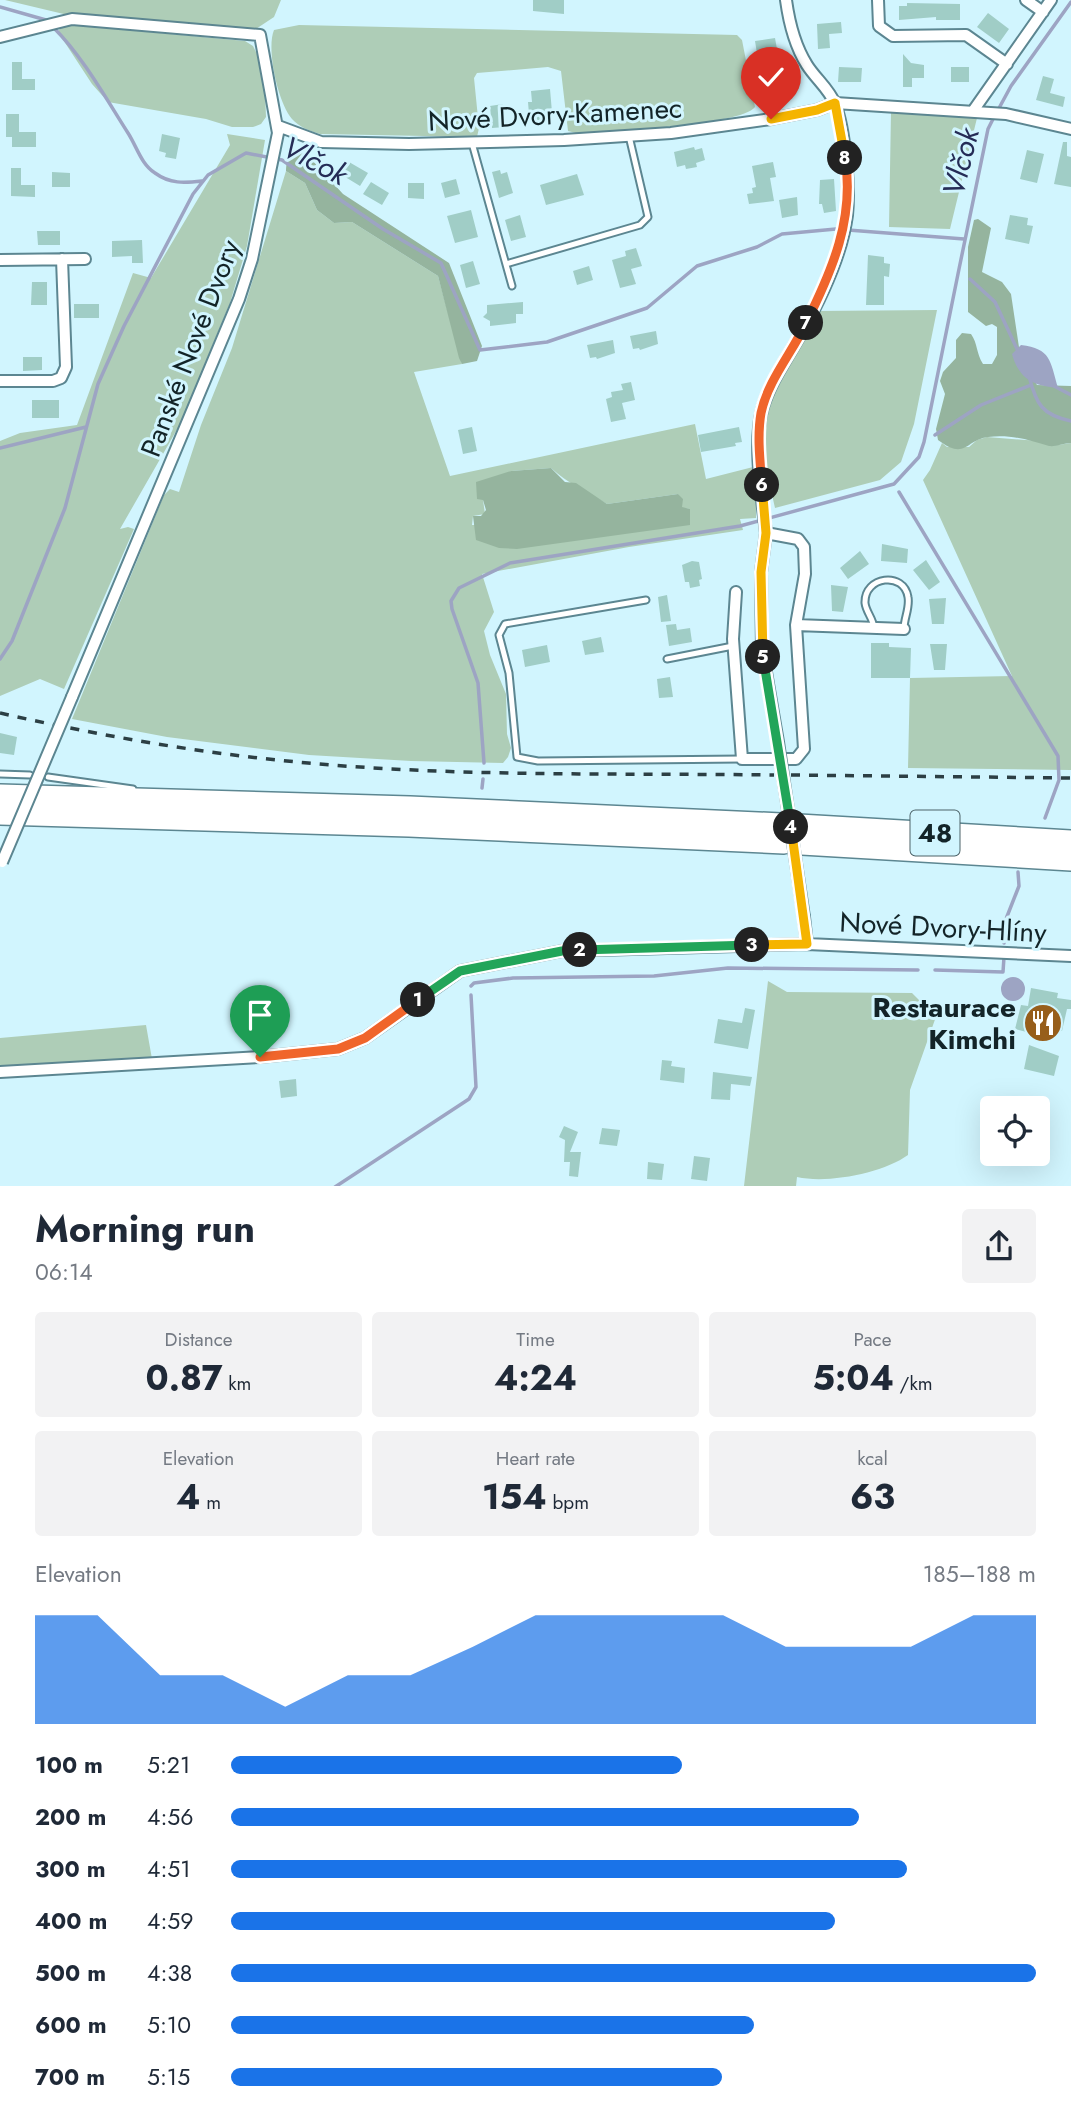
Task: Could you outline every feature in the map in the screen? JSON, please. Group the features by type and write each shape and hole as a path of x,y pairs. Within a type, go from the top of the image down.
{"highway":[{"path":"0,795 410,807 791,834"},
{"path":"0,814 791,834"},
{"name":"48","path":"791,834 1071,841"},
{"name":"48","path":"791,834 1071,860"}],"street":[{"path":"786,0 789,24 806,64 835,103 846,163 847,216 825,284 768,393 761,412 759,436 766,529 761,572 762,649 807,944"},
{"path":"878,0 879,26 884,32 893,36 966,35 1007,64"},
{"path":"1026,0 1043,12"},
{"path":"976,112 1051,0"},
{"name":"Panské Nové Dvory","path":"0,37 72,19 260,35 278,126 252,259 239,299 1,865"},
{"name":"Nové Dvory-Kamenec","path":"278,126 321,142 472,143 671,133 771,119 817,110 835,103 1006,114 1071,129"},
{"path":"0,382 53,381 61,378 66,368 62,259"},
{"path":"0,260 85,259"},
{"path":"736,592 733,646 741,759 796,760 804,749 796,625 805,574 804,547 798,539 766,529"},
{"path":"796,625 904,629"},
{"name":"Nové Dvory-Hlíny","path":"0,1072 260,1057 338,1049 365,1038 460,971 562,951 807,944 1071,956"}],"lane":[{"path":"506,264 640,225 648,217 629,136"},
{"path":"472,143 512,286"},
{"path":"874,629 873,618 865,603 866,594 877,582 886,579 894,580 907,591 909,600 904,615 904,629"},
{"path":"646,600 505,624 499,635 509,673 517,757 551,761 741,759"},
{"path":"667,659 733,646"},
{"path":"0,774 30,775"},
{"path":"48,777 136,790"},
{"path":"149,792 226,803"}],"green space":[{"path":"5,0 281,0 274,17 253,31 72,16"},
{"path":"75,25 245,41 253,46 257,54 265,90 266,117 261,124 253,127 232,127 206,119 108,102 92,84 58,32 61,27"},
{"path":"299,25 737,35 742,40 755,107 725,119 700,123 576,133 568,131 561,71 548,67 477,73 474,78 479,128 477,137 320,134 292,119 282,101 272,62 274,30"},
{"path":"891,112 977,118 950,229 889,227"},
{"path":"227,134 265,140 247,246 230,303 179,426 120,529 134,529 64,689 40,679 0,696 0,441 20,433 77,425 133,273 151,278 230,145"},
{"path":"301,148 343,194 449,263 482,346 477,361 462,364 459,358 438,276 352,222 334,223 317,210 305,183 286,171 289,156"},
{"path":"286,171 305,183 317,210 334,223 352,222 438,276 462,364 414,372 450,476 695,424 706,479 757,466 756,518 740,519 743,530 629,547 482,574 494,612 484,631 490,655 506,694 507,734 511,748 503,763 309,755 167,737 72,719 164,495 170,489 179,492 201,425 232,348","holes":["551,468 570,483 607,504 678,494 682,508 690,509 690,524 472,525 473,516 485,514 483,500 511,471"]},
{"path":"978,219 991,228 982,272 1002,282 1011,294 1020,354 1037,385 1071,386 1071,443 1049,446 1019,438 996,436 954,449 938,440 936,429 945,394 940,381 943,372 956,358 956,340 962,333 971,334 983,364 992,364 997,355 997,327 992,324 986,326 968,312 968,247 974,220"},
{"path":"937,310 914,424 901,462 880,480 775,508 764,451 764,417 779,376 816,311"},
{"path":"987,437 1039,441 1051,446 1071,443 1071,770 908,768 910,678 1012,676 923,480 942,443 947,447 969,447 977,440"},
{"path":"551,468 565,482 576,483 607,504 678,494 683,499 682,507 690,509 690,525 517,549 499,548 476,540 473,516 481,516 486,510 483,500 477,499 476,482 511,471"},
{"path":"768,981 787,992 912,993 921,1002 938,1011 910,1090 908,1155 884,1167 855,1175 824,1179 797,1177 796,1186 744,1186"},
{"path":"146,1025 152,1059 0,1070 0,1038"}],"water":[{"path":"1021,345 1044,353 1058,388 1034,383 1023,375 1012,354"},
{"path":"1013,977 1021,981 1025,989 1021,997 1013,1001 1005,997 1001,989 1005,981"}],"building":[{"path":"533,0 564,0 564,14 533,11"},
{"path":"907,3 960,4 960,20 936,20 936,17 899,20 899,6 907,6"},
{"path":"988,13 1009,29 999,43 977,27"},
{"path":"841,22 842,33 829,34 830,48 818,49 817,24"},
{"path":"775,38 782,77 771,78 776,107 766,109 755,41"},
{"path":"903,54 911,63 924,65 924,78 912,78 912,87 903,87"},
{"path":"12,62 22,62 22,79 35,79 35,90 12,90"},
{"path":"839,67 862,68 861,82 838,82"},
{"path":"951,67 969,67 969,82 951,82"},
{"path":"1043,76 1054,79 1050,93 1065,97 1063,107 1036,100"},
{"path":"550,89 553,124 534,126 533,114 529,114 531,91"},
{"path":"503,104 505,127 492,128 490,106"},
{"path":"6,114 19,114 19,132 36,132 36,147 12,147 12,137 6,137"},
{"path":"162,134 180,138 176,159 165,157 166,153 159,151"},
{"path":"1063,142 1067,142 1067,156 1071,157 1071,187 1054,184"},
{"path":"694,147 695,150 702,148 705,160 696,163 697,167 677,167 674,152"},
{"path":"1027,150 1044,154 1037,183 1020,179"},
{"path":"349,162 368,173 360,186 342,175"},
{"path":"773,162 776,177 770,178 774,201 749,204 747,194 753,193 752,188 756,187 752,166"},
{"path":"11,168 21,168 21,185 35,185 35,197 11,196"},
{"path":"500,170 501,174 507,172 513,193 499,198 492,172"},
{"path":"52,172 70,173 70,187 52,187"},
{"path":"577,174 584,195 546,205 540,185"},
{"path":"456,179 460,194 445,198 441,183"},
{"path":"834,179 836,211 824,213 822,204 819,204 820,180"},
{"path":"371,182 389,193 382,205 363,194"},
{"path":"408,183 424,183 424,199 408,198"},
{"path":"797,197 798,215 782,218 779,200"},
{"path":"471,210 478,237 455,243 447,216"},
{"path":"520,215 526,237 511,241 505,220"},
{"path":"1010,215 1028,218 1027,225 1033,226 1029,244 1005,239"},
{"path":"37,231 60,231 60,245 38,245"},
{"path":"142,240 143,263 132,263 132,256 112,257 112,241"},
{"path":"636,248 642,266 631,269 636,284 620,288 612,260 626,256 625,251"},
{"path":"868,255 884,257 884,263 890,264 889,277 884,276 884,305 866,305"},
{"path":"473,261 480,284 466,288 460,265"},
{"path":"589,266 593,280 577,285 573,271"},
{"path":"32,282 47,282 47,305 31,305"},
{"path":"523,302 523,314 516,314 516,323 490,326 490,321 483,317 487,313 487,305"},
{"path":"74,304 99,304 99,318 74,318"},
{"path":"656,331 658,344 640,350 633,349 630,336"},
{"path":"613,340 615,353 597,359 590,358 587,345"},
{"path":"23,357 42,357 42,370 23,371"},
{"path":"631,382 635,400 622,403 626,419 611,422 606,399 612,397 611,392 623,390 621,384"},
{"path":"32,400 59,400 59,418 32,418"},
{"path":"472,427 477,451 463,454 458,430"},
{"path":"739,427 742,442 735,443 736,446 701,452 698,435"},
{"path":"882,544 908,549 907,563 881,561"},
{"path":"860,551 869,564 848,579 840,568"},
{"path":"926,560 940,582 929,590 913,570"},
{"path":"692,561 699,562 702,579 699,580 700,586 690,588 689,582 685,582 682,565"},
{"path":"831,585 848,587 843,612 832,611"},
{"path":"667,595 671,621 661,622 658,597"},
{"path":"946,598 944,624 932,624 929,599"},
{"path":"676,624 677,630 690,628 692,642 669,646 666,625"},
{"path":"601,637 604,652 585,655 582,641"},
{"path":"871,643 889,643 889,647 911,648 910,678 871,678"},
{"path":"930,644 947,644 945,670 934,670"},
{"path":"547,645 550,662 525,667 522,650"},
{"path":"670,677 673,697 659,698 657,679"},
{"path":"0,733 17,737 14,755 0,753"},
{"path":"1031,988 1058,993 1057,998 1071,1000 1071,1009 1067,1009 1062,1031 1054,1030 1053,1034 1039,1031 1038,1035 1015,1029 1021,1005 1028,1006"},
{"path":"745,1008 755,1010 748,1049 714,1043 718,1019 742,1023"},
{"path":"1029,1045 1059,1056 1054,1076 1024,1069"},
{"path":"662,1060 672,1061 671,1066 685,1068 684,1083 660,1080"},
{"path":"713,1072 752,1077 750,1086 731,1084 730,1100 711,1099"},
{"path":"296,1079 297,1096 281,1098 279,1081"},
{"path":"564,1126 578,1132 570,1152 581,1152 578,1177 569,1176 570,1162 564,1162 565,1140 559,1137"},
{"path":"602,1128 620,1130 617,1146 599,1144"},
{"path":"694,1156 710,1158 707,1181 691,1179"},
{"path":"648,1162 664,1164 662,1180 647,1179"}],"waterway":[{"name":"Vlčok","path":"998,110 1011,86 1071,2"},
{"path":"0,7 46,20"},
{"path":"53,27 93,78 150,169 172,181 202,181"},
{"name":"Vlčok","path":"959,269 988,129 994,117"},
{"name":"Vlčok","path":"0,659 12,641 65,508 98,384 124,326 193,194 208,175 246,153 282,160 383,229 441,263 480,350 547,342 647,308 697,266 757,247 782,234 836,229"},
{"name":"Vlčok","path":"848,230 964,239"},
{"path":"484,763 478,683 452,609 451,601 459,588 510,563 740,526 894,484 919,457 924,442 959,269"},
{"path":"970,279 995,302 1018,351"},
{"path":"1029,376 1034,394 1042,407 1053,415 1071,421"},
{"name":"Vlčok","path":"935,435 981,405 1031,385"},
{"path":"1054,386 1071,395"},
{"path":"0,448 86,427"},
{"path":"899,492 1058,756 1059,780 1045,818"},
{"path":"482,788 483,779"},
{"path":"1004,943 1006,919 1019,886 1018,872"},
{"path":"935,970 1003,972 1004,957"},
{"path":"471,986 474,983 513,978 654,976 728,968 918,970"},
{"path":"337,1186 469,1099 476,1087 471,995"}],"railway":[{"path":"0,713 153,743 308,763 482,772 774,775"},
{"path":"791,775 1071,778"}],"place":[{"name":"Restaurace Kimchi","path":"1043,1023"}],"route":[{"path":"260,1057 338,1049 365,1038 460,971 503,962 562,951 807,944 762,649 761,572 766,533 759,436 761,412 768,393 804,329 837,251 847,216 846,163 835,103 817,110 771,119"}]}
